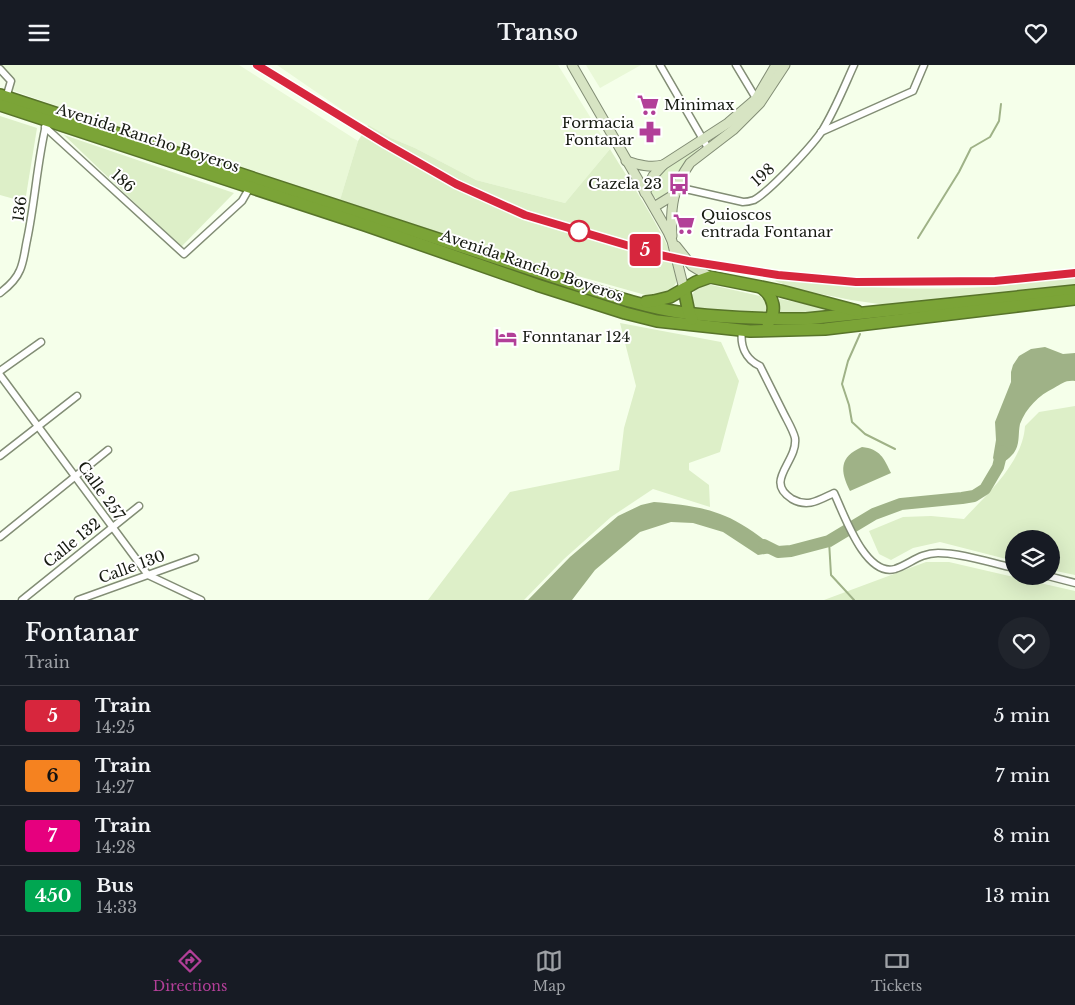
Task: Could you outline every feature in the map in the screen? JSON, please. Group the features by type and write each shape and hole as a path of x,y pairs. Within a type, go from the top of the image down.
{"highway":[{"name":"Avenida Rancho Boyeros","path":"2,99 46,124 250,187 615,310 657,321 746,330 825,329 1075,299"},
{"name":"Avenida Rancho Boyeros","path":"2,99 564,281 667,310 771,319 828,318 1075,291"},
{"path":"631,301 660,300 675,295 696,282 710,277 781,291 846,309 884,312"},
{"path":"746,330 765,325 771,319 773,303 770,295 762,288"},
{"path":"684,289 689,313 700,326"}],"street":[{"path":"572,65 672,241 692,266 710,277"},
{"path":"660,65 708,148"},
{"path":"736,65 758,101"},
{"path":"645,193 649,182 663,165 758,101 776,65"},
{"path":"684,289 672,241 671,210 676,191 690,163 733,130 785,65"},
{"path":"822,132 838,102 854,65"},
{"path":"822,132 913,91 924,65"},
{"path":"0,69 11,81 2,99"},
{"name":"186","path":"46,124 184,254 242,201 250,187"},
{"name":"136","path":"0,293 11,284 20,270 24,257 32,219 40,149 46,124"},
{"name":"198","path":"676,191 743,202 753,201 788,170 822,132"},
{"path":"626,161 655,167 663,165"},
{"path":"654,207 676,191"},
{"path":"746,330 740,342 752,363 760,366 794,434 795,447 793,456 781,475 779,482 781,489 792,499 810,504 834,493 860,547 868,559 876,566 890,570 924,555 938,553 952,554 1005,566"},
{"path":"0,371 41,341"},
{"name":"Calle 257","path":"0,375 148,575 201,600"},
{"path":"0,456 77,396"},
{"path":"0,537 108,450"},
{"name":"Calle 132","path":"22,600 139,506"},
{"name":"Calle 130","path":"78,600 195,558"},
{"path":"1060,579 1075,583"}],"shaded area":[{"path":"0,65 239,65 358,141 340,200 184,151 9,89 11,81 0,69"},
{"path":"277,65 558,65 610,149 565,203 476,180 354,118"},
{"path":"586,65 641,65 600,88"},
{"path":"0,116 37,128 25,202 0,195"},
{"path":"368,125 476,180 565,203 610,149 650,214 670,252 676,268 676,283 666,292 649,296 535,264 340,200 358,141"},
{"path":"64,135 234,193 181,247"},
{"path":"699,148 683,164 665,197 658,200 652,192 651,185 656,177 664,169"},
{"path":"1075,277 1075,285 886,305 796,289 775,281 777,279 856,286 934,289 998,286"},
{"path":"707,284 760,296 767,303 766,316 691,310 693,293 698,287"},
{"path":"775,298 825,308 828,311 827,314 779,316"},
{"path":"620,323 721,342 739,381 720,452 689,463 689,470 709,485 710,507 653,489 611,517 564,559 524,600 428,600 510,492 619,470 624,428 636,386"},
{"path":"1045,347 1063,354 1075,353 1075,381 1069,381 1043,394 1034,403 1020,424 1017,448 998,467 993,458 996,440 995,422 1011,382 1013,365 1019,356 1031,349"},
{"path":"1075,406 1075,575 1060,572 1060,530 1005,530 1005,559 940,542 913,548 891,560 879,554 869,531 903,517 931,516 964,519 993,488 1011,465 1023,439 1025,426 1039,412"},
{"path":"862,447 873,450 881,455 891,473 850,491 843,471 845,460 854,451"},
{"path":"654,502 696,507 727,517 750,530 778,552 758,555 723,532 693,523 671,522 640,532 595,570 572,600 528,600 570,557 618,516 641,505"},
{"path":"926,562 949,562 1005,575 1005,585 1049,585 1075,591 1075,600 824,600"}],"waterway":[{"path":"918,238 959,172 971,148 990,137 999,121 1001,104"},
{"path":"860,334 848,361 842,384 852,422 865,434 895,449"},
{"path":"764,545 778,552 791,551 829,541 874,514 901,504 974,496 985,489 998,467 1002,451"},
{"path":"829,541 831,575 854,600"}],"railway":[{"path":"257,65 386,144 456,184 525,215 660,255 751,271 856,282 995,281 1075,273"}],"train":[{"name":"5","path":"257,65 386,144 456,184 525,215 660,255 778,275 856,282 935,283 995,281 1075,273"}],"place":[{"name":"Minimax","path":"648,105"},
{"name":"Formacia Fontanar","path":"650,132"},
{"name":"Gazela 23","path":"679,184"},
{"name":"Quioscos entrada Fontanar","path":"684,224"},
{"name":"Fonntanar 124","path":"506,337"}]}
